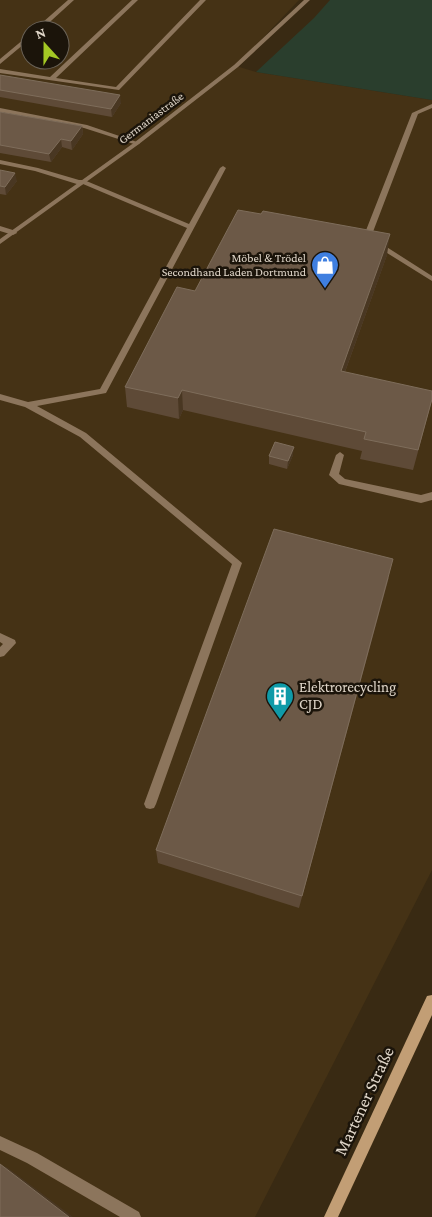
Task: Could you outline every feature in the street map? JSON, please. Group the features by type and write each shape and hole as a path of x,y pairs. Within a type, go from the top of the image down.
{"street":[{"path":"48,20 71,0"},
{"path":"52,79 135,0"},
{"path":"0,71 117,90 203,0"},
{"name":"Germaniastraße","path":"0,242 137,143 236,66 306,0"},
{"path":"0,62 20,45"},
{"path":"432,106 415,113 368,238 432,279"},
{"path":"0,110 85,126 137,143"},
{"path":"0,162 36,168 81,182 191,227"},
{"path":"28,405 103,391 223,168"},
{"path":"0,228 13,233"},
{"path":"0,397 28,405 83,435 238,563 150,804"},
{"path":"340,455 334,476 342,482 421,498 432,496"},
{"path":"0,637 11,643 0,653"},
{"name":"Martener Straße","path":"331,1217 432,1001"},
{"path":"0,1143 32,1158 134,1217"}],"shaded area":[{"path":"0,0 299,0 236,66 256,72 432,100 432,870 255,1217 0,1217"}],"green space":[{"path":"330,0 432,0 432,100 256,72 314,18"}],"building":[{"path":"0,75 120,95 111,109 0,90"},
{"path":"0,112 82,126 71,141 61,139 49,154 0,145"},
{"path":"0,170 15,173 5,187 0,186"},
{"path":"238,210 261,214 263,211 390,234 341,371 432,391 432,399 418,450 364,439 366,432 182,390 178,398 125,387 177,287 195,291"},
{"path":"275,442 294,447 288,461 269,456"},
{"name":"Elektrorecycling CJD","path":"274,529 393,559 302,896 156,850"},
{"path":"0,1164 69,1217 0,1217"}],"place":[{"name":"Möbel & Trödel Secondhand Laden Dortmund","path":"325,289"},
{"name":"Elektrorecycling CJD","path":"280,720"}]}
